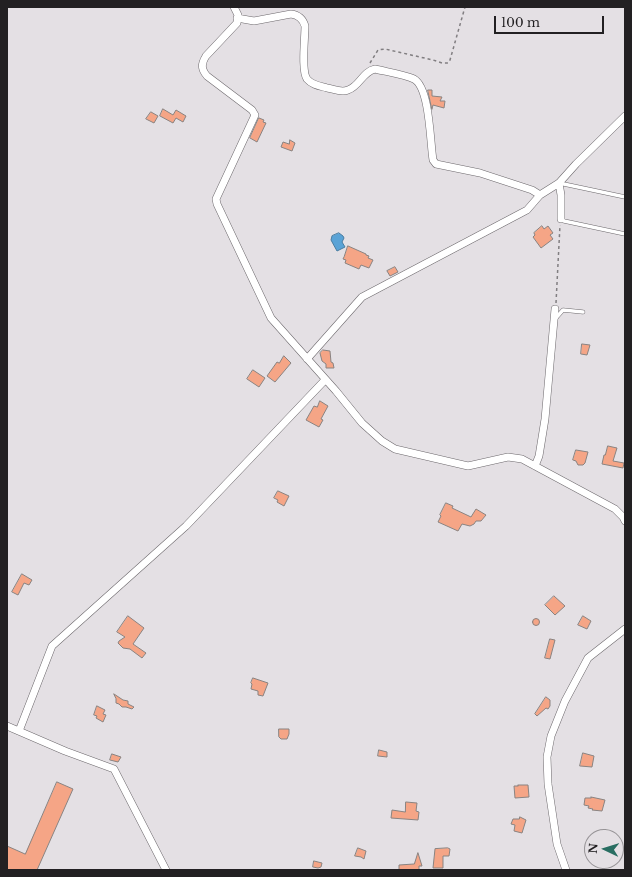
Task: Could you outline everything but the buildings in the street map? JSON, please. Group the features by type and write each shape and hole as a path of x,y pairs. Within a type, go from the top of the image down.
{"street":[{"path":"234,7 238,15 237,23 206,56 202,68 207,76 252,110 254,116 216,199 271,318 362,423 382,441 395,449 468,466 514,457 522,459 615,509 625,521"},
{"path":"237,18 254,20 291,14 300,17 305,26 304,71 307,79 317,86 342,91 349,90 354,87 365,74 374,69 414,80 420,85 427,108 433,160 436,164 480,172 532,190 540,195"},
{"path":"307,359 362,297 527,210 540,195 559,184 576,164 625,116"},
{"path":"559,184 561,195 561,219"},
{"path":"535,466 539,456 545,419 556,309"},
{"path":"19,731 52,646 186,526 325,380"},
{"path":"566,870 557,844 548,784 547,757 551,736 564,701 588,658 625,629"},
{"path":"7,726 65,751 114,769 166,870"}],"lane":[{"path":"559,184 625,197"},
{"path":"561,219 564,222 625,234"},
{"path":"554,319 563,310 584,312"}],"path":[{"path":"365,74 378,50 385,49 442,63 448,63 465,7"},
{"path":"556,309 561,219"}],"water":[{"path":"339,233 344,238 342,242 345,247 337,251 331,240 332,236"}]}
